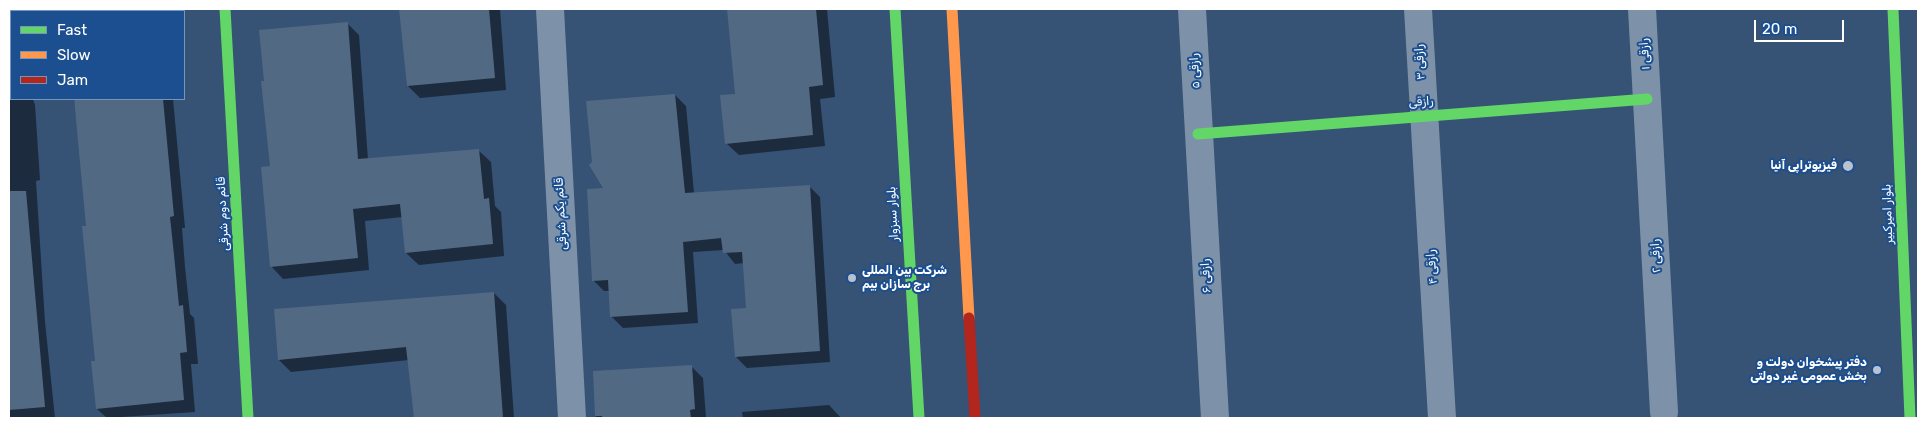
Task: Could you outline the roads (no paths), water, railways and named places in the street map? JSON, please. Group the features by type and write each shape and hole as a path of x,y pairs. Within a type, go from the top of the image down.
{"street":[{"name":"قائم دوم شرقی","path":"225,9 248,418"},
{"name":"قائم یکم شرقی","path":"550,9 572,418"},
{"name":"بلوار سبزوار","path":"895,9 919,418"},
{"path":"952,9 975,418"},
{"name":"رازقی ۵","path":"1192,9 1198,134"},
{"name":"رازقی ۳","path":"1418,9 1423,115"},
{"name":"رازقی ۱","path":"1642,9 1647,99"},
{"name":"بلوار امیرکبیر","path":"1893,9 1910,418"},
{"name":"رازقی","path":"1198,134 1647,99"},
{"name":"رازقی ۲","path":"1647,99 1664,412"},
{"name":"رازقی ۴","path":"1423,115 1442,418"},
{"name":"رازقی ۶","path":"1198,134 1215,418"}],"place":[{"name":"فیزیوتراپی آنیا","path":"1848,166"},
{"name":"شرکت بین المللی برج سازان بیم","path":"852,278"},
{"name":"دفتر پیشخوان دولت و بخش عمومی غیر دولتی","path":"1877,370"}]}
